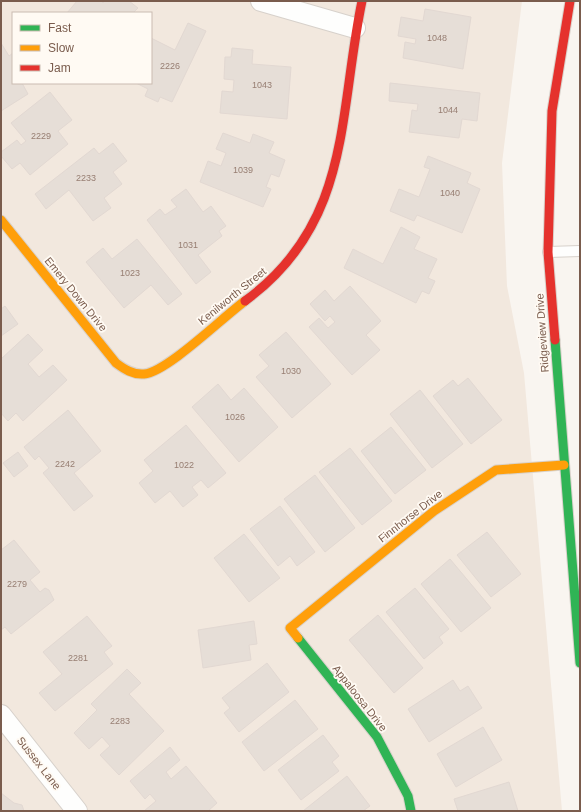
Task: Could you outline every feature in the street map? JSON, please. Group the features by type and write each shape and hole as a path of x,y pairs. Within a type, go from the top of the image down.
{"street":[{"path":"261,1 355,28"},
{"name":"Kenilworth Street","path":"138,374 153,373 162,368 271,281 286,264 305,238 326,194 338,159 342,140 355,28 362,1"},
{"name":"Ridgeview Drive","path":"570,1 552,111 548,252 580,663"},
{"name":"Emery Down Drive","path":"1,220 116,364 124,370 138,374"},
{"name":"Finnhorse Drive","path":"290,628 434,511 496,470 564,464"},
{"name":"Appaloosa Drive","path":"290,628 377,737 408,796 411,811"},
{"name":"Sussex Lane","path":"1,715 77,811"}],"lane":[{"path":"548,252 580,251"}],"shaded area":[{"path":"1,1 522,1 502,163 507,286 524,373 562,811 1,811"}],"building":[{"path":"77,1 101,1 103,3 105,1 129,1 138,8 134,12 68,12"},
{"path":"425,9 471,17 463,69 403,58 405,42 415,44 416,39 398,36 401,17 423,21"},
{"path":"188,23 206,31 172,102 160,97 158,102 145,96 148,89 138,84 152,84 152,38 175,50"},
{"path":"1,43 9,56 12,54 12,84 23,84 28,94 1,111"},
{"path":"232,48 253,50 252,64 291,67 287,119 220,113 222,91 233,92 234,80 224,79 225,57 231,57"},
{"path":"390,83 480,93 477,121 462,119 459,138 409,132 412,110 417,111 418,104 389,101"},
{"path":"50,92 72,120 58,131 68,144 30,175 20,163 12,169 1,156 1,152 17,140 21,145 26,141 11,123"},
{"path":"223,133 250,143 253,134 274,142 269,153 285,160 279,177 271,174 266,187 271,189 263,207 200,182 208,161 221,166 226,153 216,149"},
{"path":"113,143 127,161 113,172 122,184 104,198 111,208 93,221 69,190 46,209 35,194 94,148 99,154"},
{"path":"428,156 471,173 467,183 480,189 462,233 417,215 414,221 390,211 399,189 419,197 430,169 424,167"},
{"path":"186,189 203,212 211,206 226,226 219,231 222,236 198,255 211,272 196,284 147,220 160,209 165,215 177,207 171,200"},
{"path":"401,227 420,237 414,249 437,259 428,278 435,281 429,294 422,291 416,303 344,268 353,249 383,264"},
{"path":"137,239 182,294 168,305 151,285 124,308 86,262 103,248 112,259"},
{"path":"350,286 381,321 366,335 380,350 352,375 309,327 319,318 328,328 335,322 330,316 325,321 310,304 325,290 334,301"},
{"path":"5,306 18,324 1,336 1,309"},
{"path":"286,332 331,384 292,418 256,377 269,366 259,355"},
{"path":"28,334 43,350 28,364 39,377 53,365 67,380 23,421 16,413 8,421 1,413 1,359"},
{"path":"468,378 502,420 471,444 433,396 453,380 458,386"},
{"path":"218,384 231,400 244,388 278,427 239,462 192,407"},
{"path":"420,390 463,444 432,468 390,414"},
{"path":"68,410 101,451 74,473 93,496 74,511 43,473 49,468 39,456 35,460 24,447"},
{"path":"186,425 226,473 208,488 201,480 192,487 198,495 183,507 170,491 155,503 139,483 153,471 144,460"},
{"path":"391,427 426,470 395,494 361,451"},
{"path":"350,448 392,501 362,525 319,472"},
{"path":"18,452 28,466 14,477 3,463"},
{"path":"315,475 355,528 325,552 284,499"},
{"path":"280,506 315,552 297,566 290,556 278,566 250,529"},
{"path":"487,532 521,574 491,597 457,555"},
{"path":"244,534 280,578 249,602 214,558"},
{"path":"14,540 40,572 30,580 40,592 45,588 49,590 54,600 11,634 5,627 1,630 1,550"},
{"path":"450,559 491,608 461,632 421,584"},
{"path":"415,588 449,629 439,637 443,643 424,659 386,612"},
{"path":"378,615 423,668 394,693 349,640"},
{"path":"87,616 112,646 104,652 113,664 55,711 39,693 62,674 43,652"},
{"path":"254,621 257,644 249,645 251,660 203,668 198,630"},
{"path":"267,663 289,692 239,732 224,713 230,708 222,698"},
{"path":"127,669 141,683 129,694 164,731 119,775 100,755 110,746 102,737 89,749 74,733 97,710 91,704"},
{"path":"453,680 460,691 468,686 482,708 429,742 408,709"},
{"path":"295,700 318,729 264,771 242,742"},
{"path":"483,727 502,760 456,787 437,754"},
{"path":"323,735 339,756 332,762 339,771 301,800 278,770"},
{"path":"170,747 180,760 166,772 171,779 186,766 217,803 208,811 144,811 156,801 150,794 145,799 130,781"},
{"path":"347,776 370,806 363,811 303,811"},
{"path":"509,782 518,811 458,811 454,799"},
{"path":"1,793 14,803 22,805 24,811 1,811"}],"traffic: fast":[{"path":"555,340 580,663"},
{"path":"298,638 377,737 408,796 411,811"}],"traffic: slow":[{"path":"1,220 116,363 132,373 144,374 154,371 166,364 195,343 245,301"},
{"path":"298,638 290,628 434,511 496,470 564,465"}],"traffic: jam":[{"path":"245,301 280,270 305,237 323,202 335,165 343,126 354,44 362,1"},
{"path":"555,340 548,252 552,111 570,1"}]}
